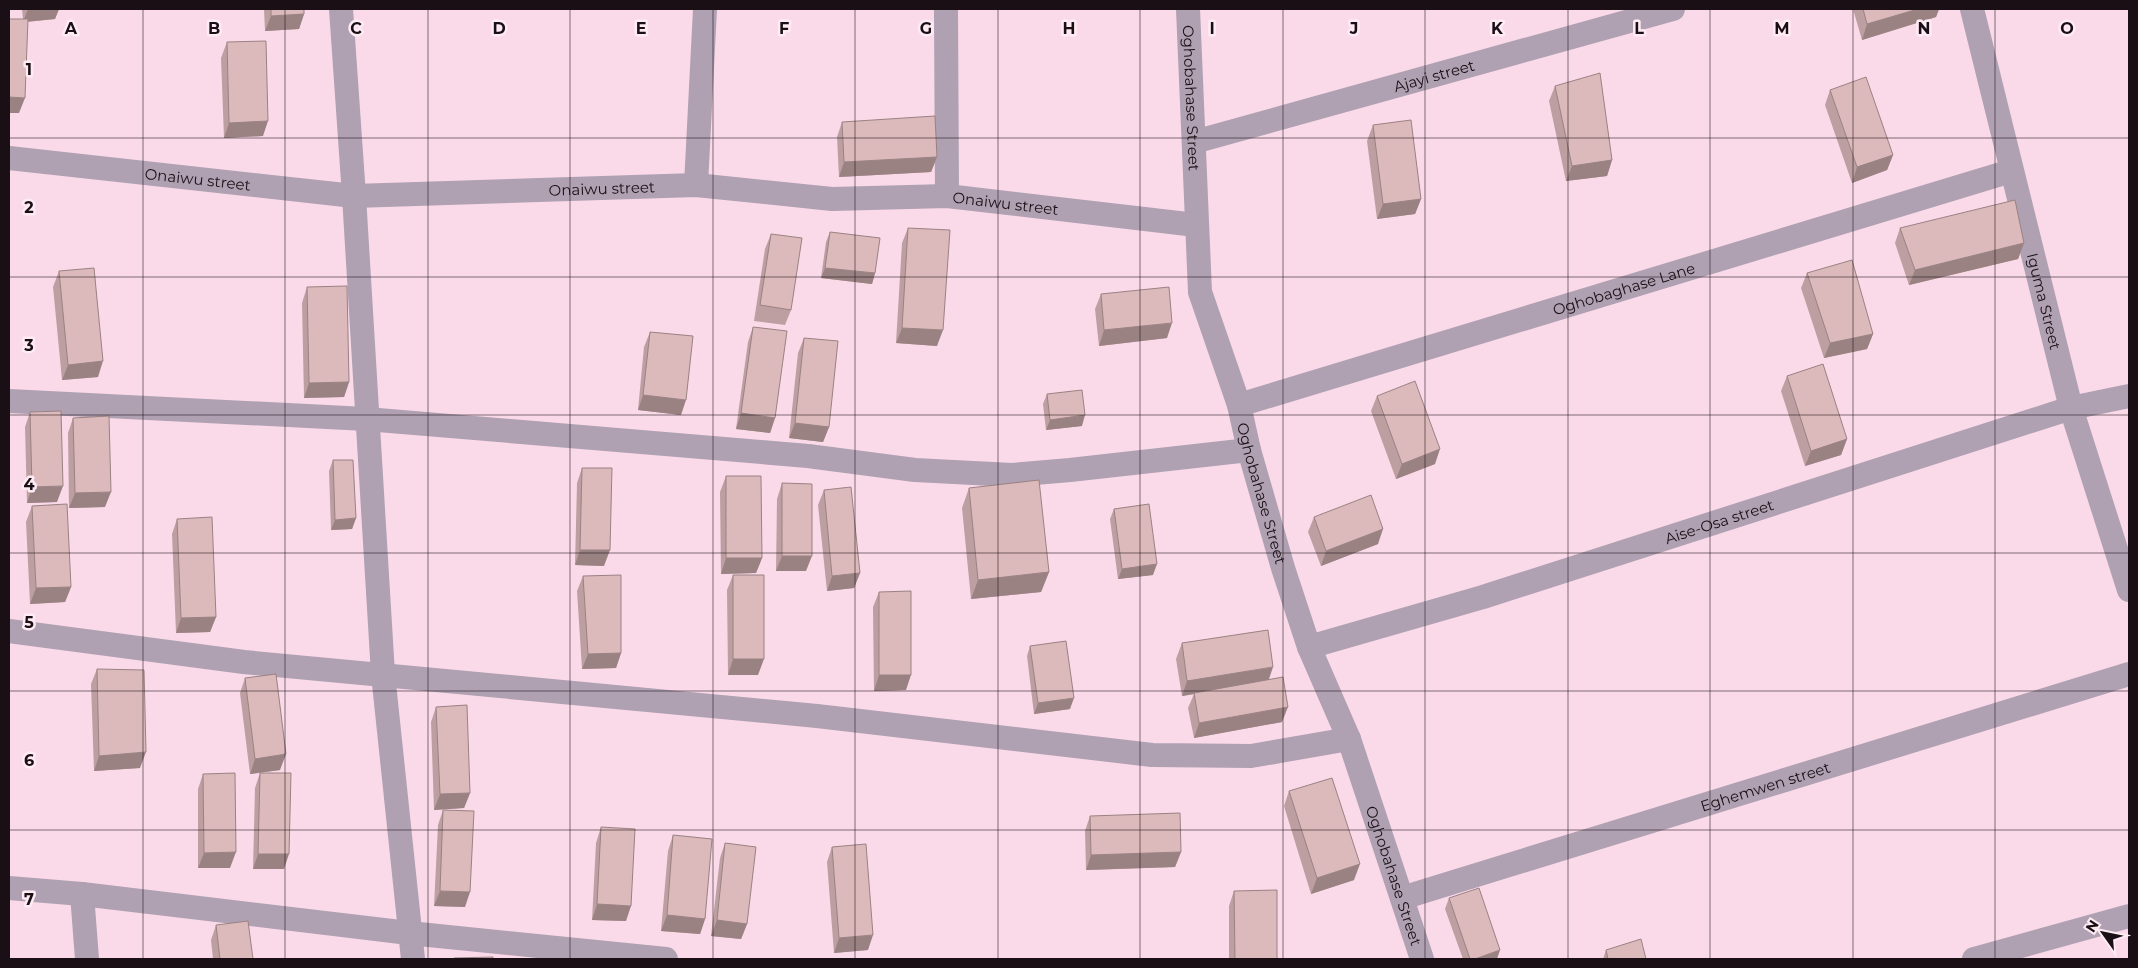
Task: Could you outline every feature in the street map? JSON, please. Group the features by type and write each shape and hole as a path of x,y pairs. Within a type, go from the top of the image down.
{"street":[{"path":"341,9 383,674 413,959"},
{"path":"696,185 705,9"},
{"path":"946,9 947,196"},
{"name":"Oghobahase Street","path":"1188,9 1200,292 1239,405 1249,450 1283,568 1309,647 1349,739 1422,959"},
{"name":"Ajayi street","path":"1194,142 1673,9"},
{"name":"Iguma Street","path":"1972,9 2071,408 2129,590"},
{"name":"Onaiwu street","path":"9,158 354,196 696,185 832,199 947,196 1196,225"},
{"name":"Oghobaghase Lane","path":"1239,405 2011,172"},
{"name":"Aise-Osa street","path":"1309,647 1484,597 2071,408 2129,396"},
{"path":"9,401 366,419 808,456 915,470 1012,474 1070,470 1249,450"},
{"path":"9,631 244,662 817,716 1152,755 1251,756 1349,739"},
{"name":"Eghemwen street","path":"1402,898 2129,674"},
{"path":"9,888 82,894 572,954 666,959"},
{"path":"82,894 87,959"},
{"path":"1974,959 2129,916"}],"building":[{"path":"271,9 304,9 304,14 271,16"},
{"path":"1863,9 1918,9 1867,24"},
{"path":"9,19 28,19 25,98 9,97"},
{"path":"266,41 268,121 229,123 227,42"},
{"path":"1600,73 1612,160 1572,166 1555,86"},
{"path":"1866,77 1893,155 1857,167 1830,90"},
{"path":"935,116 937,157 844,162 842,122"},
{"path":"1411,120 1421,199 1383,204 1373,125"},
{"path":"2015,200 2024,243 1915,270 1900,228"},
{"path":"908,228 950,230 943,330 902,328"},
{"path":"830,232 880,238 875,273 825,268"},
{"path":"771,234 802,238 791,310 760,305"},
{"path":"1852,260 1873,334 1830,343 1807,273"},
{"path":"94,268 103,361 68,365 59,271"},
{"path":"347,286 349,382 309,383 307,287"},
{"path":"1169,287 1172,323 1104,330 1101,294"},
{"path":"753,327 787,331 775,418 741,413"},
{"path":"650,332 693,336 686,400 643,395"},
{"path":"804,338 838,341 829,427 795,423"},
{"path":"1823,364 1847,439 1811,451 1787,376"},
{"path":"1415,381 1440,449 1402,464 1377,396"},
{"path":"1082,390 1085,415 1050,420 1047,394"},
{"path":"61,411 63,486 32,487 30,412"},
{"path":"109,416 111,492 75,493 73,418"},
{"path":"333,460 353,460 356,518 335,520"},
{"path":"582,468 612,468 610,550 580,550"},
{"path":"726,476 761,476 762,558 726,558"},
{"path":"1039,480 1049,572 978,580 969,488"},
{"path":"782,483 812,484 812,556 782,556"},
{"path":"851,487 860,573 832,576 824,490"},
{"path":"1371,495 1383,529 1326,551 1314,517"},
{"path":"67,504 71,587 36,588 32,506"},
{"path":"1149,504 1157,564 1122,569 1114,509"},
{"path":"212,517 216,617 181,618 177,519"},
{"path":"621,575 621,653 588,654 583,576"},
{"path":"733,575 764,575 764,659 733,659"},
{"path":"911,591 911,675 879,675 879,592"},
{"path":"1268,630 1273,667 1187,681 1182,643"},
{"path":"1066,641 1074,698 1038,703 1030,646"},
{"path":"97,669 144,670 146,752 99,756"},
{"path":"276,674 286,754 255,759 245,678"},
{"path":"1283,677 1288,707 1199,723 1194,693"},
{"path":"467,705 470,793 440,794 436,707"},
{"path":"235,773 236,852 204,853 203,774"},
{"path":"260,773 291,773 289,854 258,854"},
{"path":"1332,778 1360,864 1317,878 1289,791"},
{"path":"443,810 474,811 470,892 440,891"},
{"path":"1180,813 1181,852 1091,855 1090,816"},
{"path":"601,827 635,829 631,906 597,904"},
{"path":"673,835 712,839 705,919 667,915"},
{"path":"725,843 756,847 747,924 717,920"},
{"path":"866,844 873,935 839,938 832,847"},
{"path":"1479,888 1500,950 1470,959 1449,898"},
{"path":"1277,890 1277,959 1235,959 1234,891"},
{"path":"248,921 253,959 220,959 216,925"},
{"path":"1641,939 1646,959 1608,959 1606,950"},
{"path":"493,957 493,959 454,959 454,958"}]}
